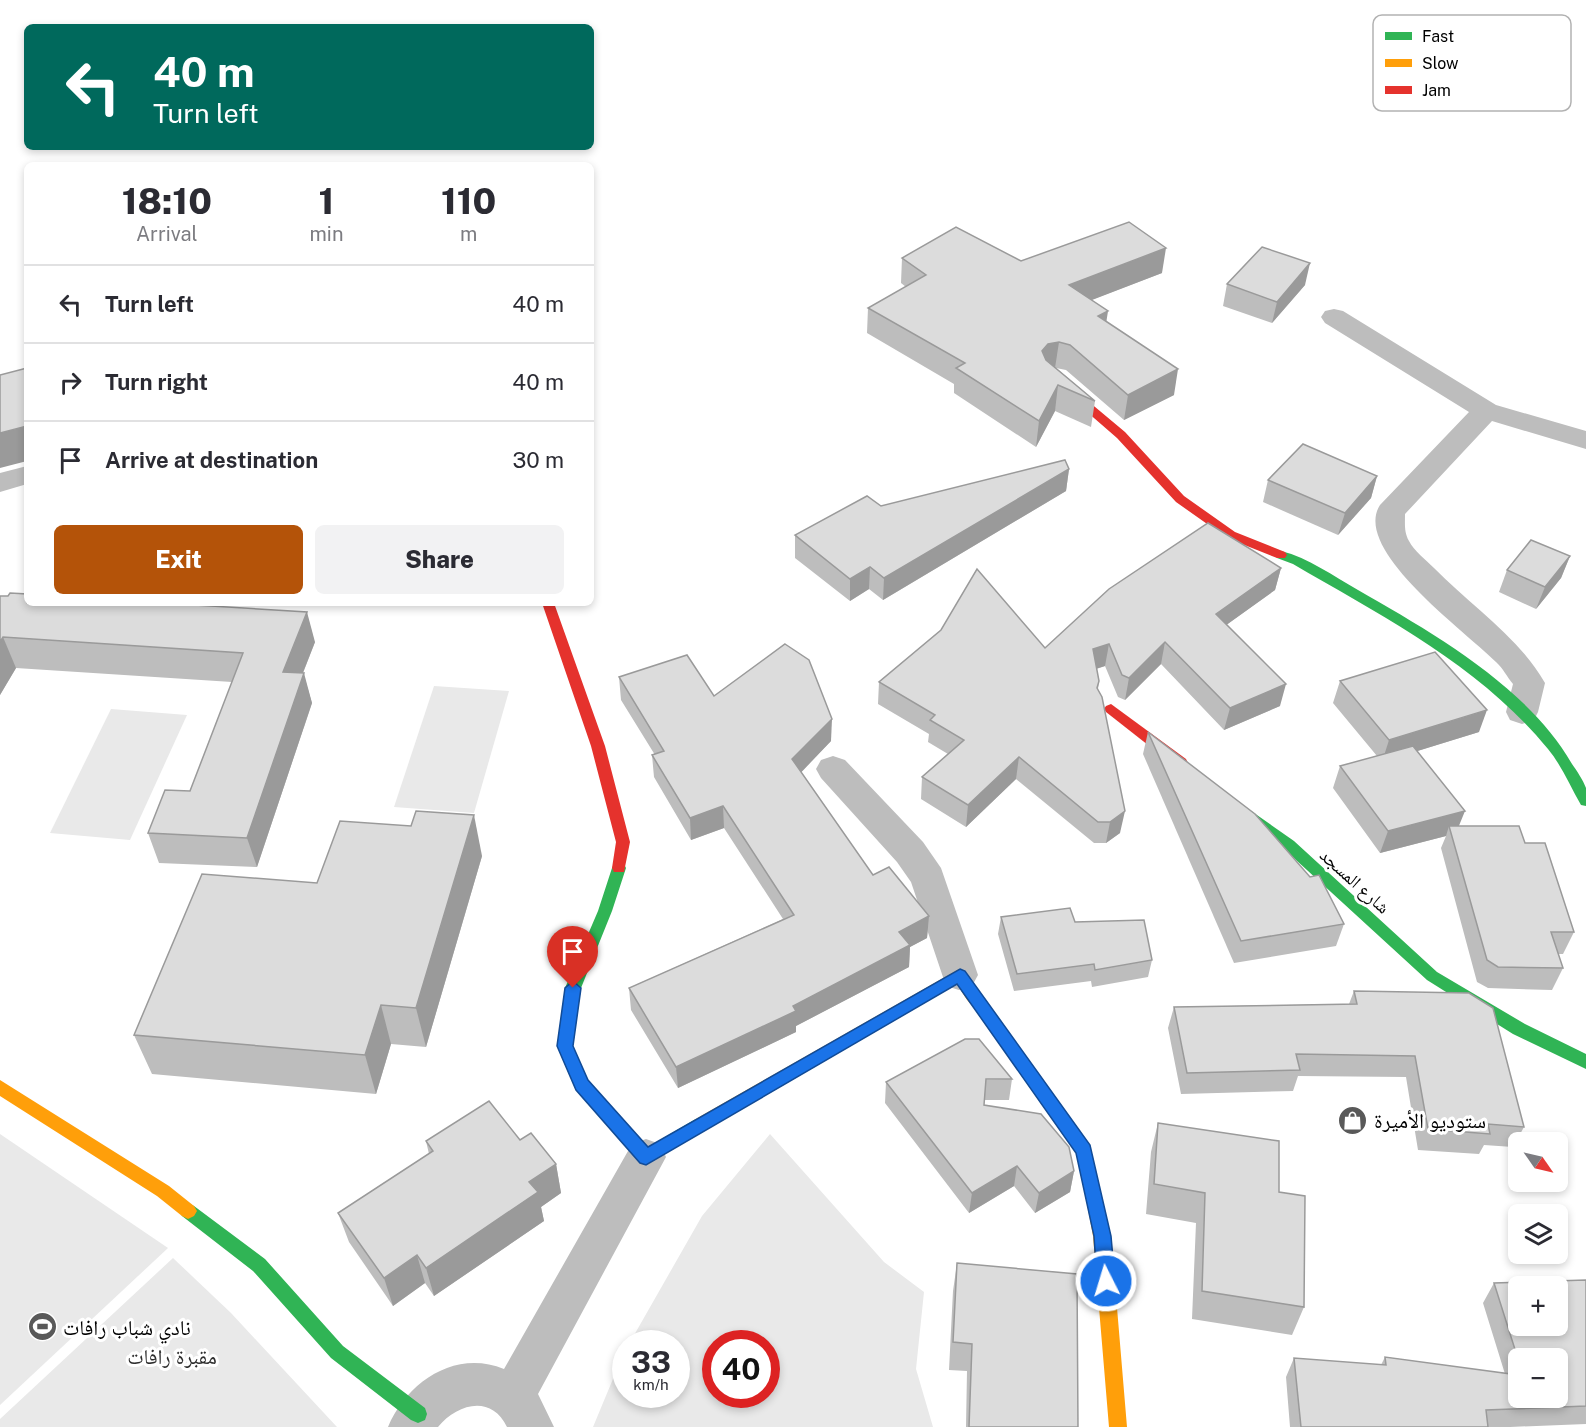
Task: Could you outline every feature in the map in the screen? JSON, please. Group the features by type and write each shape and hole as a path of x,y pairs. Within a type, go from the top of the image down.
{"street":[{"path":"1334,317 1486,411 1586,440"},
{"path":"1054,378 1121,435 1180,499 1231,535 1297,561 1418,632 1470,669 1522,712 1554,747 1586,801"},
{"path":"1486,411 1390,512 1390,532 1396,548 1438,591 1509,655 1529,683 1522,712"},
{"path":"0,483 24,476"},
{"path":"549,606 598,746 623,842 618,873 573,988 565,1046 582,1085 646,1157"},
{"path":"1111,709 1196,774"},
{"path":"833,769 910,852 928,878 960,975 1084,1150 1102,1236 1118,1427"},
{"name":"شارع المسجد","path":"1224,795 1289,846 1432,976 1519,1029 1586,1062"},
{"path":"0,1087 163,1191 259,1265 337,1352 415,1420 434,1397 454,1386 475,1383 495,1385 522,1411 646,1157 960,975"}],"green space":[{"path":"434,686 509,691 474,813 394,807"},
{"path":"111,709 187,715 130,840 50,833"},
{"name":"نادي شباب رافات","path":"0,1134 168,1248 0,1405"},
{"path":"770,1134 884,1262 924,1292 916,1369 933,1427 593,1427 612,1381 612,1408 690,1408 690,1330 637,1330 702,1216"},
{"name":"مقبرة رافات","path":"173,1258 231,1313 337,1427 0,1427 0,1419"}],"building":[{"path":"1129,222 1166,248 1069,285 1108,311 1098,316 1178,369 1128,395 1070,345 1059,342 1048,344 1042,351 1046,360 1095,401 1058,385 1039,421 956,368 965,363 868,308 926,275 902,258 956,227 1021,261"},
{"path":"1262,247 1310,263 1277,302 1227,284"},
{"path":"24,369 24,427 0,433 0,375"},
{"path":"1303,444 1377,476 1345,513 1268,480"},
{"path":"1065,460 1069,469 884,578 870,567 850,579 795,535 867,496 881,506"},
{"path":"1208,523 1281,568 1216,614 1286,684 1230,708 1165,642 1129,678 1122,675 1109,644 1093,649 1099,681 1097,688 1102,697 1125,811 1110,822 1098,822 1019,757 968,805 922,777 964,740 930,720 935,715 879,682 941,630 977,569 1045,648 1109,589"},
{"path":"1531,540 1570,556 1545,587 1507,570"},
{"path":"10,593 24,594 24,606 210,606 307,612 283,672 304,673 247,838 148,833 165,790 190,791 243,653 3,637 0,642 0,596 8,596"},
{"path":"785,644 809,660 832,719 792,759 873,875 889,867 929,916 899,932 910,945 793,1006 796,1011 676,1067 629,988 794,915 723,806 690,818 652,755 664,751 619,677 687,655 714,696"},
{"path":"1435,652 1487,710 1389,740 1340,681"},
{"path":"1148,732 1255,814 1310,877 1319,875 1344,924 1241,941"},
{"path":"1413,746 1465,811 1388,831 1340,766"},
{"path":"416,811 474,815 416,1008 381,1005 365,1055 134,1035 202,874 317,883 340,821 411,826"},
{"path":"1449,826 1519,826 1525,843 1545,843 1574,932 1551,932 1563,968 1498,967 1487,960"},
{"path":"1070,908 1075,922 1144,920 1152,960 1095,970 1094,964 1017,974 1001,917"},
{"path":"1354,991 1469,993 1493,1008 1524,1127 1488,1124 1490,1134 1428,1129 1415,1056 1296,1054 1300,1070 1187,1073 1174,1007 1357,1004"},
{"path":"965,1039 979,1039 1012,1079 986,1079 984,1105 1041,1114 1069,1147 1074,1171 1039,1193 1017,1166 972,1193 886,1082"},
{"path":"489,1101 520,1140 531,1133 556,1164 529,1182 538,1192 426,1268 417,1255 384,1278 338,1213 433,1151 426,1141"},
{"path":"1158,1123 1279,1141 1279,1192 1305,1196 1304,1307 1202,1291 1205,1193 1154,1184"},
{"path":"957,1263 1077,1274 1078,1427 969,1427 972,1344 953,1342"},
{"path":"1586,1280 1586,1406 1568,1407 1568,1348 1515,1348 1511,1336 1568,1336 1568,1281"},
{"path":"1494,1283 1508,1283 1508,1327"},
{"path":"1385,1357 1508,1374 1508,1408 1536,1408 1486,1410 1488,1427 1301,1427 1294,1358 1386,1365"}],"traffic: fast":[{"path":"1281,555 1297,561 1400,621 1434,642 1498,689 1527,716 1553,746 1586,801"},
{"path":"1234,804 1289,845 1432,976 1519,1029 1586,1062"},
{"path":"619,868 605,911 573,988 565,1046 582,1085 646,1157 700,1125"},
{"path":"979,1003 1084,1151 1095,1204"},
{"path":"188,1211 259,1265 337,1352 418,1414"}],"traffic: slow":[{"path":"700,1125 959,975 979,1003"},
{"path":"0,1087 163,1191 188,1211"},
{"path":"1095,1204 1102,1236 1118,1427"}],"traffic: jam":[{"path":"1060,383 1121,435 1180,499 1231,535 1281,555"},
{"path":"549,606 598,746 623,842 619,868"},
{"path":"1111,709 1181,763"}],"place":[{"name":"ستوديو الأميرة","path":"1353,1120"},
{"name":"نادي شباب رافات","path":"42,1327"}],"route":[{"path":"573,988 565,1046 582,1085 646,1157 960,975 1084,1150 1095,1192 1106,1281"}]}
